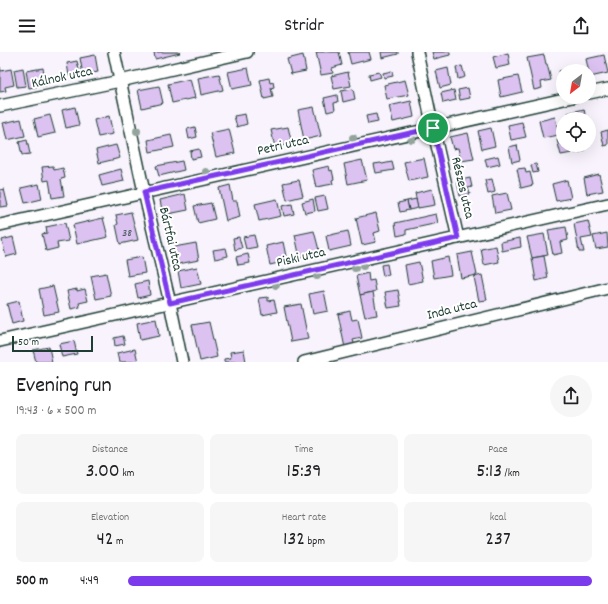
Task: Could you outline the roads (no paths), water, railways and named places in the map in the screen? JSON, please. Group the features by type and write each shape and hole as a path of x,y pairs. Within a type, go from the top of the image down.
{"street":[{"name":"Bártfai utca","path":"114,52 182,362"},
{"name":"Kálnok utca","path":"0,106 120,81 246,52"},
{"name":"Részes utca","path":"417,52 458,238"},
{"path":"596,92 608,89"},
{"name":"Petri utca","path":"0,224 556,101"},
{"name":"Piski utca","path":"0,341 608,204"},
{"name":"Inda utca","path":"304,362 608,288"}]}
